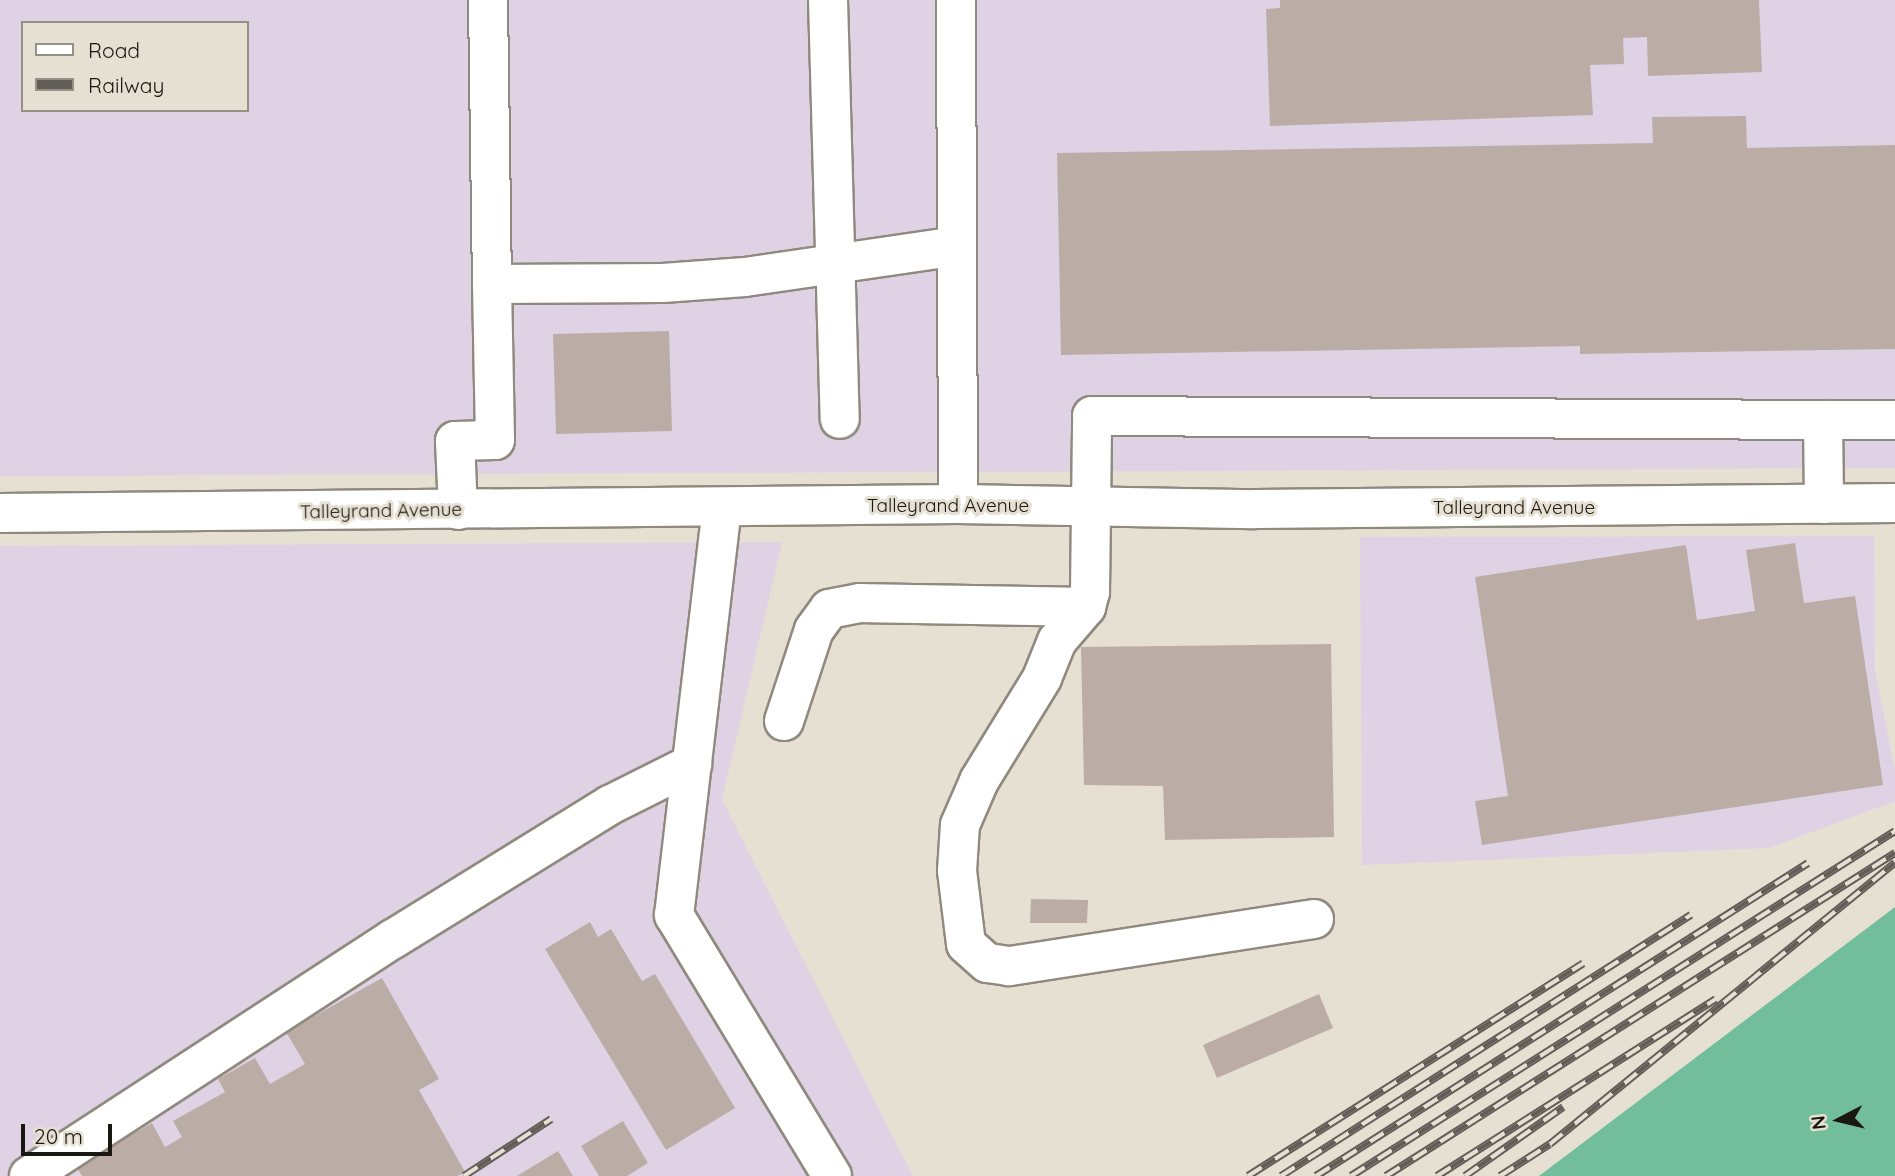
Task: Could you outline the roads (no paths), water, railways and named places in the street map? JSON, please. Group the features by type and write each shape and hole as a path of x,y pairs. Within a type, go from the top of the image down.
{"street":[{"path":"458,510 455,441 495,440 488,0"},
{"path":"828,0 833,261 840,419"},
{"path":"956,0 958,504"},
{"path":"492,284 677,282 745,277 833,261 957,246"},
{"path":"1314,919 1009,965 986,963 973,955 966,944 957,871 960,825 979,781 1042,678 1057,641 1086,607 1092,506 1092,416 1895,420"},
{"path":"1823,420 1824,504"},
{"name":"Talleyrand Avenue","path":"0,513 958,504 1092,506 1895,503"},
{"path":"722,507 674,915 832,1176"},
{"path":"785,721 814,631 829,609 860,603 1086,607"},
{"path":"29,1176 393,939 610,805 692,764"}],"railway":[{"path":"1351,1176 1895,831"},
{"path":"1386,1176 1895,853"},
{"path":"1316,1176 1808,863"},
{"path":"1500,1176 1550,1144 1895,863"},
{"path":"1281,1176 1691,915"},
{"path":"1248,1176 1583,963"},
{"path":"1437,1176 1716,999"},
{"path":"1465,1176 1563,1107"},
{"path":"464,1176 551,1119"}]}
